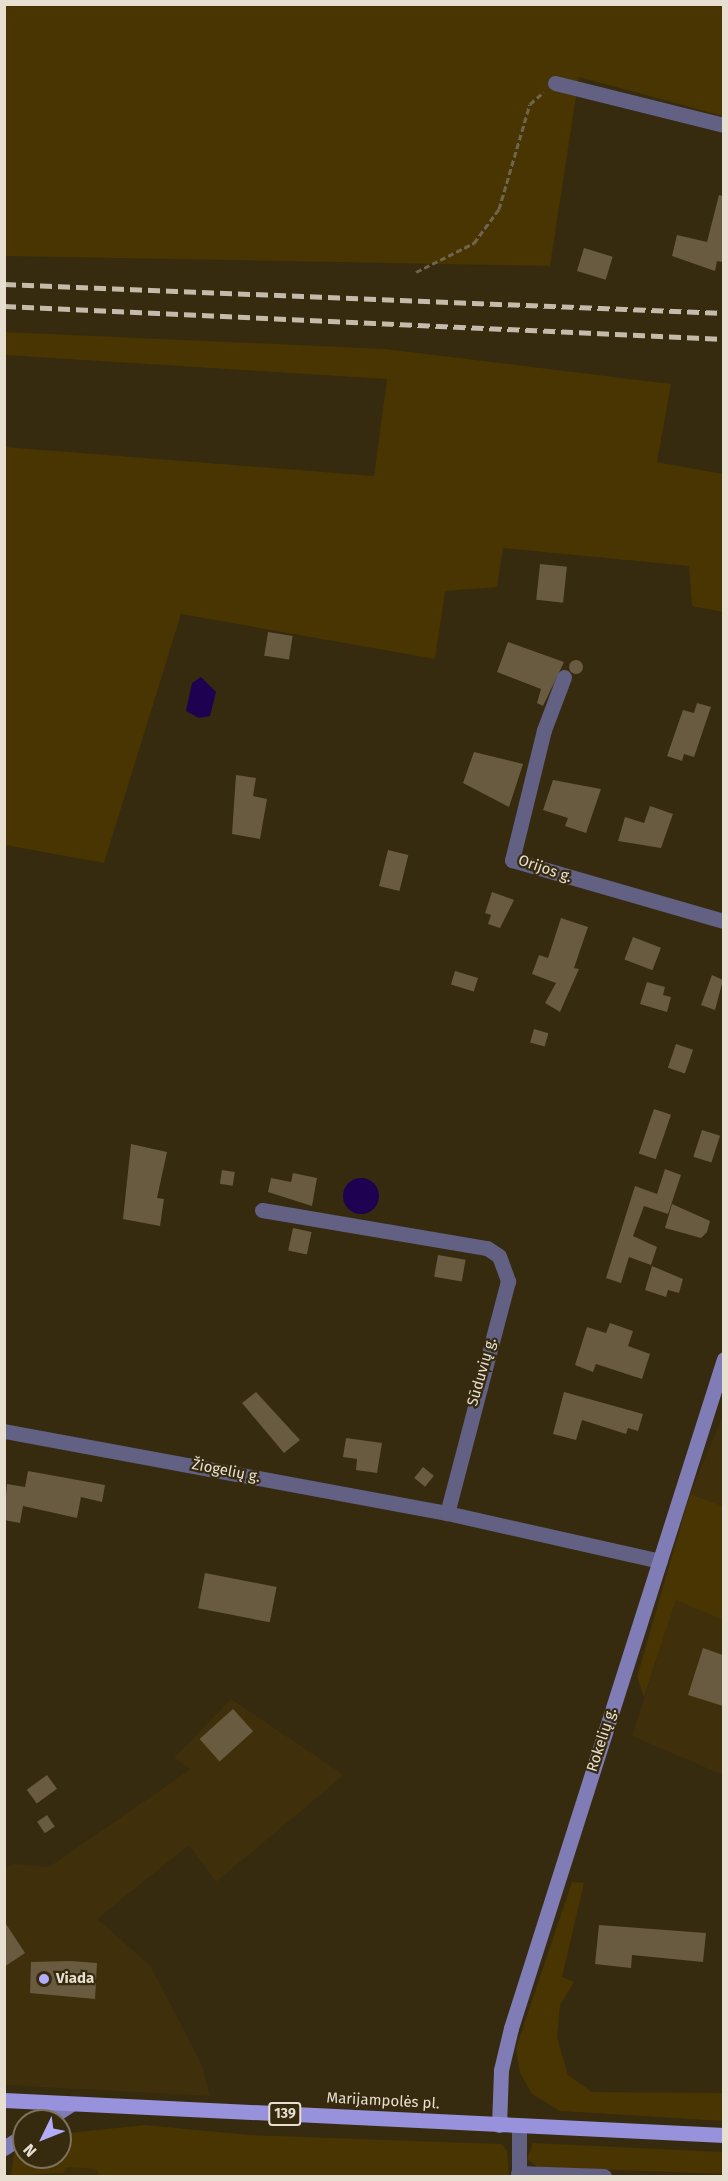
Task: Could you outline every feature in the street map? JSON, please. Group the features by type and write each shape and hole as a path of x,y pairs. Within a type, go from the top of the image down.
{"main road":[{"name":"Rokelių g.","path":"499,2125 501,2070 511,2028 723,1359"},
{"name":"Marijampolės pl.","path":"4,2100 723,2135"},
{"path":"63,2109 71,2104"}],"street":[{"path":"555,83 723,125"},
{"name":"Orijos g.","path":"564,677 544,730 512,860 723,921"},
{"name":"Sūduvių g.","path":"262,1210 487,1248 499,1256 508,1281 447,1513"},
{"name":"Žiogelių g.","path":"4,1431 447,1513"},
{"path":"447,1513 660,1561"},
{"path":"519,2126 518,2175 604,2176"}],"path":[{"path":"416,272 474,243 499,209 530,104 555,83"}],"shaded area":[{"path":"5,5 723,5 723,116 579,77 550,266 5,256"},
{"path":"5,332 386,349 671,384 657,462 723,474 723,612 692,606 689,566 503,548 497,587 445,591 435,659 181,614 104,863 5,845 5,447 374,476 387,379 5,355"},
{"path":"201,677 216,692 210,716 199,718 186,711 192,683"},
{"path":"361,1178 374,1183 379,1196 374,1209 361,1214 348,1209 343,1196 348,1183"},
{"path":"723,1415 723,1506 690,1494"},
{"path":"690,1494 723,1506 723,1620 676,1600 644,1697 637,1677"},
{"path":"676,1599 723,1620 723,1775 632,1736"},
{"path":"231,1699 344,1775 216,1882 189,1845 97,1919 150,1965 202,2065 210,2096 5,2085 4,1869 14,1864 49,1867 191,1769 174,1758"},
{"path":"572,1882 584,1883 562,1977 574,1982 560,2005 557,2037 568,2075 592,2092 723,2093 723,2121 560,2111 532,2094 520,2073 516,2048"},
{"path":"144,2125 249,2135 501,2144 507,2150 509,2176 99,2176 96,2169 72,2167 72,2133"},
{"path":"533,2143 723,2152 723,2174 537,2167 527,2159"},
{"path":"72,2167 96,2169 99,2176 34,2176 64,2173 65,2169"},
{"path":"12,2169 65,2169 64,2173 11,2176"}],"building":[{"path":"719,195 723,196 723,262 717,261 715,271 672,256 677,235 707,242"},
{"path":"584,248 613,257 606,280 577,271"},
{"path":"540,564 567,567 563,603 536,600"},
{"path":"268,632 293,636 289,660 264,656"},
{"path":"508,642 564,662 543,706 537,703 541,689 497,672"},
{"path":"573,660 579,660 583,667 579,674 573,674 569,670 569,664"},
{"path":"697,703 711,707 694,757 684,754 682,761 667,756 683,710 694,713"},
{"path":"474,752 523,764 509,807 463,783"},
{"path":"236,775 256,778 253,796 267,799 260,839 232,834"},
{"path":"553,780 601,789 586,833 565,826 568,818 543,810"},
{"path":"650,806 673,814 661,848 618,841 625,817 644,823"},
{"path":"388,850 408,855 399,891 379,886"},
{"path":"492,892 514,900 500,928 488,924 491,915 485,913"},
{"path":"561,918 588,927 574,968 579,969 560,1012 545,1003 556,983 532,974 539,955 548,958"},
{"path":"633,937 661,948 652,970 624,959"},
{"path":"455,971 478,978 474,991 451,984"},
{"path":"712,975 723,980 715,1010 701,1005"},
{"path":"647,982 665,987 663,995 671,997 667,1012 640,1004"},
{"path":"534,1029 548,1033 545,1047 530,1042"},
{"path":"676,1044 693,1050 685,1073 668,1068"},
{"path":"654,1109 671,1115 656,1159 639,1153"},
{"path":"702,1130 720,1136 711,1163 693,1157"},
{"path":"131,1144 167,1152 157,1198 164,1199 160,1226 123,1219"},
{"path":"665,1169 681,1175 668,1214 644,1206 633,1236 657,1247 651,1265 629,1257 621,1283 606,1278 635,1186 657,1194"},
{"path":"222,1170 235,1172 233,1186 220,1184"},
{"path":"293,1173 317,1178 312,1206 268,1192 271,1178 291,1182"},
{"path":"672,1204 710,1221 707,1232 701,1238 665,1228"},
{"path":"293,1228 312,1232 307,1254 288,1250"},
{"path":"438,1255 466,1260 462,1282 434,1277"},
{"path":"652,1266 683,1279 679,1293 668,1290 666,1297 645,1290"},
{"path":"610,1323 633,1331 628,1346 650,1354 642,1379 596,1364 593,1372 575,1365 587,1327 606,1333"},
{"path":"256,1392 300,1440 284,1453 242,1403"},
{"path":"564,1392 643,1414 638,1431 628,1428 626,1434 582,1420 576,1440 553,1434"},
{"path":"346,1438 382,1443 377,1473 356,1470 357,1459 343,1457"},
{"path":"423,1467 434,1476 425,1487 414,1478"},
{"path":"28,1471 105,1485 102,1502 81,1497 77,1518 23,1506 20,1523 4,1520 7,1484 25,1487"},
{"path":"205,1573 277,1587 270,1622 198,1608"},
{"path":"703,1648 723,1655 723,1706 688,1695"},
{"path":"233,1709 253,1731 220,1761 200,1739"},
{"path":"47,1775 57,1789 37,1803 27,1790"},
{"path":"47,1815 55,1827 45,1833 37,1822"},
{"path":"4,1921 25,1953 4,1967"},
{"path":"599,1925 706,1933 703,1962 632,1955 631,1968 595,1964"},
{"path":"31,1962 97,1963 95,1999 30,1993"}],"railway":[{"path":"4,284 724,313"},
{"path":"4,306 724,339"}],"place":[{"name":"Viada","path":"44,1979"}]}
